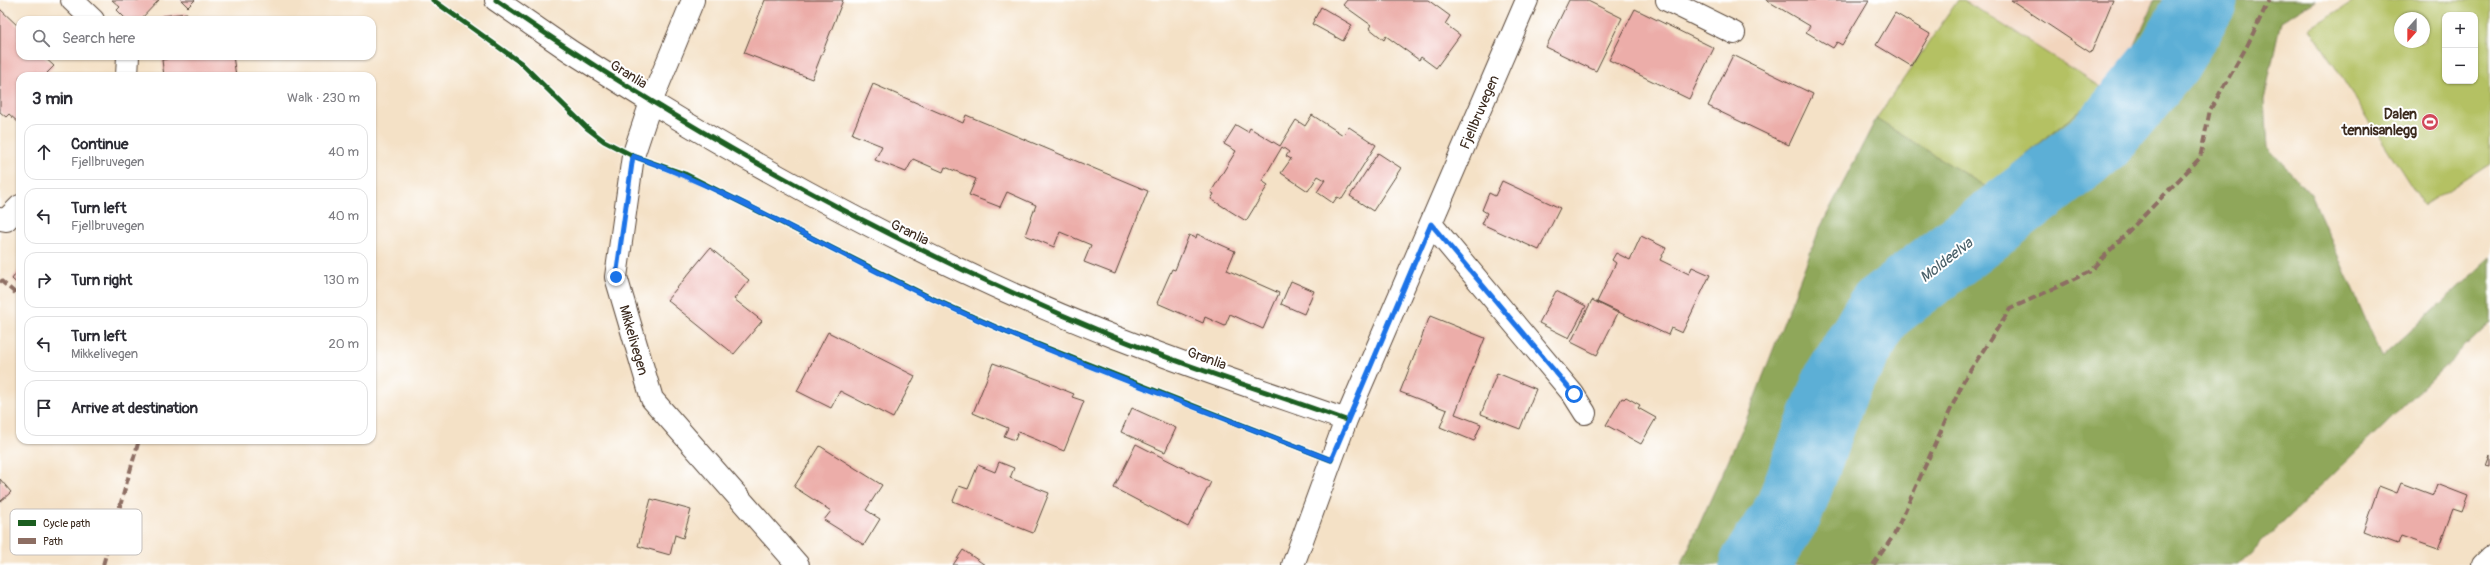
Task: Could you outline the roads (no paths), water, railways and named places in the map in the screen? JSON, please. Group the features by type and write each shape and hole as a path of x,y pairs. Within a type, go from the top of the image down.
{"street":[{"path":"72,0 89,16"},
{"name":"Granlia","path":"496,0 570,51 651,102 794,185 949,264 1114,337 1346,420"},
{"name":"Mikkelivegen","path":"693,0 651,102 633,156 616,277 652,399 798,565"},
{"name":"Fjellbruvegen","path":"1293,565 1346,420 1527,0"},
{"path":"1667,0 1734,33"},
{"path":"127,72 128,60"},
{"path":"0,219 6,220 16,210"},
{"path":"1431,224 1574,394 1585,413"},
{"path":"2483,565 2490,558"}],"waterway":[{"name":"Moldeelva","path":"1754,565 1789,510 1836,384 1880,310 2100,141 2168,59 2203,0"}],"place":[{"name":"Dalen tennisanlegg","path":"2430,122"}]}
